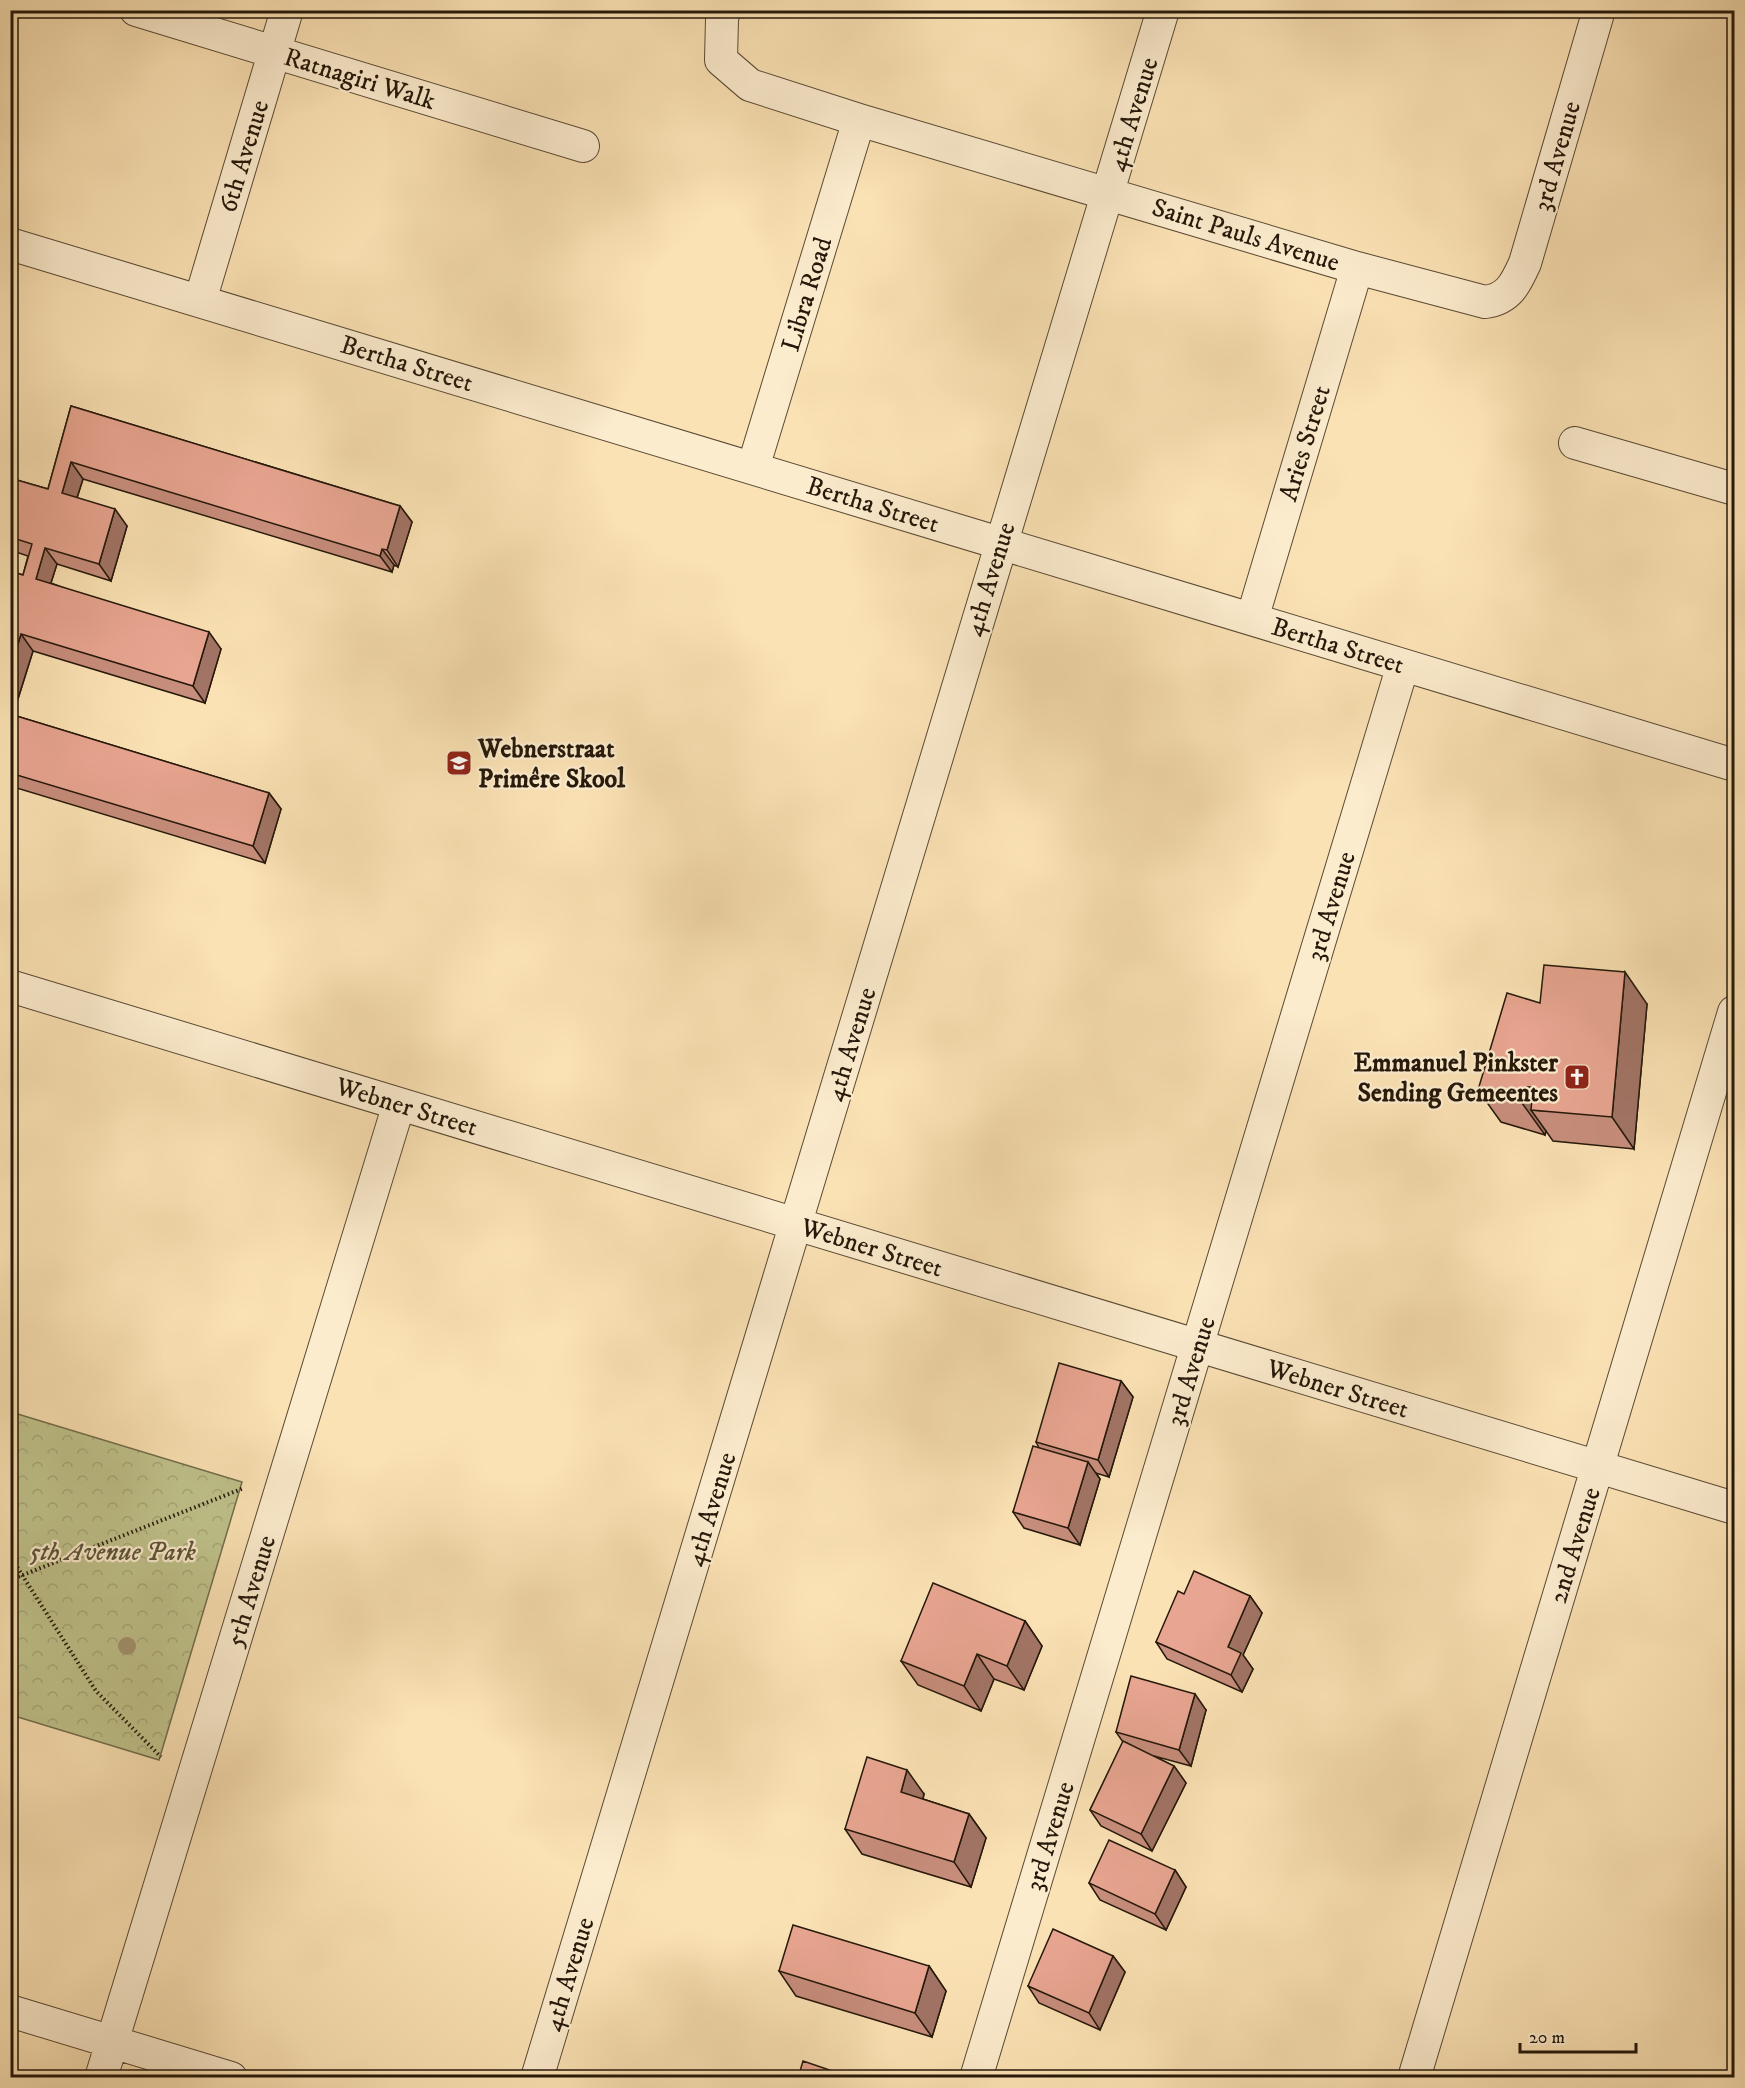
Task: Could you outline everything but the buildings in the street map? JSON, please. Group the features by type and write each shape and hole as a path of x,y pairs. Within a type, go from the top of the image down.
{"street":[{"name":"Ratnagiri Walk","path":"136,10 584,146"},
{"name":"6th Avenue","path":"200,301 287,10"},
{"name":"Saint Pauls Avenue","path":"724,10 721,60 750,85 859,120 1357,268 1474,300 1485,302 1504,296"},
{"name":"4th Avenue","path":"537,2078 1000,542 1163,10"},
{"name":"3rd Avenue","path":"1504,296 1519,276 1524,263 1599,10"},
{"name":"Libra Road","path":"753,468 859,120"},
{"name":"Bertha Street","path":"10,244 1734,765"},
{"name":"Aries Street","path":"1252,619 1357,268"},
{"path":"1575,443 1734,489"},
{"name":"3rd Avenue","path":"976,2078 1403,665"},
{"name":"Webner Street","path":"10,986 1734,1508"},
{"name":"2nd Avenue","path":"1413,2078 1734,1012"},
{"name":"5th Avenue","path":"101,2078 399,1104"},
{"path":"10,2011 231,2078"}],"path":[{"path":"10,1580 246,1486"},
{"path":"10,1556 96,1691 165,1761"}],"green space":[{"name":"5th Avenue Park","path":"11,1412 242,1482 159,1760 11,1715"}],"place":[{"name":"Webnerstraat Primêre Skool","path":"459,763"},
{"name":"Emmanuel Pinkster Sending Gemeentes","path":"1577,1077"}]}
